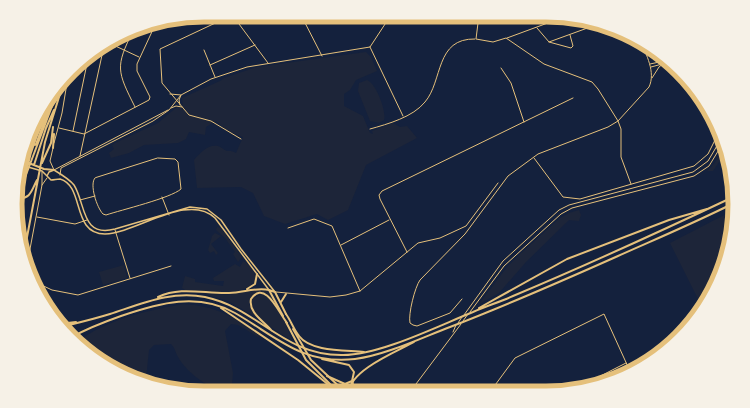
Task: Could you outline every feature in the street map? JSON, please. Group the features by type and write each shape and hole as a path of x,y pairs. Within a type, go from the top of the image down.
{"highway":[{"path":"45,115 55,110 60,92"},
{"path":"34,166 54,101"},
{"path":"22,194 24,180 35,147 45,128 52,104"},
{"path":"44,117 46,117 53,127 53,148"},
{"path":"40,166 51,143 53,127"},
{"path":"26,244 36,192 45,128"},
{"path":"34,141 35,147"},
{"path":"26,164 54,170"},
{"path":"22,198 27,197 34,188 38,178"},
{"path":"155,299 184,295 215,300 238,309 293,345 308,350 336,355 367,352 457,319 559,276 728,200"},
{"path":"77,335 97,324 163,303 196,301 219,307 234,313 296,351 319,357 356,359 378,353 476,317 560,282 728,206"},
{"path":"474,311 567,259 668,220 714,207"},
{"path":"244,291 255,284 257,274"},
{"path":"68,325 174,292 198,291 228,293 259,288 269,290 275,292 309,357 338,386"},
{"path":"269,290 306,360 332,386"},
{"path":"275,333 252,310 250,303 254,295 261,292 267,295 287,323"},
{"path":"281,303 286,294"},
{"path":"219,307 298,360 332,386"},
{"path":"286,314 299,336 309,344 342,350 367,352"},
{"path":"66,323 79,322"},
{"path":"349,386 376,362 420,338"},
{"path":"319,357 328,362 349,365 354,374 352,381 345,384 327,376"}],"main road":[{"path":"27,166 42,171 51,180 60,179 69,186 84,222 90,229 97,232 106,234 168,214 196,207 207,209 214,213 223,222 241,249 275,292"},
{"path":"47,177 49,172 54,170 73,184 87,220 99,230 115,231"},
{"path":"168,214 194,209 211,214 221,225 269,290"}],"street":[{"path":"217,22 161,48 160,78 170,94 189,115 211,122 241,140"},
{"path":"305,22 322,56"},
{"path":"60,175 61,168 153,122 169,110 181,95 216,77 247,67 370,48 386,22"},
{"path":"476,39 479,22"},
{"path":"370,129 404,116 419,108 426,101 440,63 449,50 462,41 476,39 493,42 552,22"},
{"path":"238,23 256,45 268,64"},
{"path":"549,42 590,27"},
{"path":"537,28 549,42 572,48 574,46 570,35"},
{"path":"58,128 84,134 149,100 150,97 138,71 140,58 153,29"},
{"path":"129,38 120,60 121,76 135,108"},
{"path":"506,38 544,64 592,82 598,89 618,121 621,129 621,157 630,184"},
{"path":"114,45 140,58"},
{"path":"210,65 256,45"},
{"path":"370,48 404,116"},
{"path":"204,50 216,77"},
{"path":"645,52 651,67 652,79"},
{"path":"80,159 84,134 102,53"},
{"path":"650,64 660,62"},
{"path":"651,67 662,64"},
{"path":"462,300 450,313 417,326 410,322 410,314 417,285 420,280 465,234 508,176 534,157 546,151 608,127 618,121 649,87 659,67 662,64"},
{"path":"73,131 87,65"},
{"path":"501,68 511,83 524,122"},
{"path":"67,85 50,161 54,170 176,106 182,107"},
{"path":"170,94 181,95"},
{"path":"180,105 179,100 181,95"},
{"path":"407,252 380,199 379,195 382,191 573,98"},
{"path":"534,157 565,199 580,199 694,166 708,154 716,139"},
{"path":"414,386 501,264 559,210 569,205 693,172 708,161 717,144"},
{"path":"453,332 504,266 561,214 572,208 694,176 709,166 719,149"},
{"path":"152,159 177,160 180,167 181,189 178,192 104,214 100,211 95,196 92,184 95,178 152,159"},
{"path":"29,254 44,176 42,171"},
{"path":"42,185 47,177"},
{"path":"275,292 330,297 360,291 418,243 440,238 466,226 498,183"},
{"path":"80,200 95,196"},
{"path":"162,197 168,214"},
{"path":"36,217 75,224 87,220"},
{"path":"340,245 390,219"},
{"path":"288,228 310,220 318,220 332,226 360,291"},
{"path":"115,231 130,279"},
{"path":"42,286 52,290 76,295 171,266"},
{"path":"494,386 515,358 604,314 628,366"},
{"path":"593,380 627,363"}],"shaded area":[{"path":"366,52 371,57 377,71 356,80 350,90 344,94 344,106 363,116 370,133 373,134 372,131 393,123 400,127 407,126 417,138 366,165 348,210 328,220 317,214 285,224 264,216 253,193 241,187 197,188 194,160 196,157 211,146 219,146 227,151 236,153 243,137 226,130 216,121 206,127 205,135 189,132 186,139 178,143 144,145 129,153 111,158 109,153 114,149 112,145 158,123 177,107 181,108 183,106 182,98 224,78 257,67"},
{"path":"367,80 374,86 384,111 384,120 379,123 370,121 358,91 359,83"},
{"path":"720,152 724,165 719,162 713,171 707,171 714,164"},
{"path":"579,210 581,215 579,221 569,220 526,262 499,293 479,304 507,267 520,254 560,218"},
{"path":"728,213 725,240 722,251 714,274 699,302 670,243"},
{"path":"217,227 221,228 242,257 238,262 233,254 235,252 225,238 216,230"},
{"path":"215,233 221,236 211,244 218,253 216,255 214,251 210,253 208,250 212,236"},
{"path":"243,261 251,267 255,276 255,283 247,288 231,292 222,292 185,290 182,288 185,276 195,279 195,282 223,286 224,281 214,281 213,278 235,264 240,267"},
{"path":"124,265 127,278 103,285 99,272"},
{"path":"256,290 268,291 275,302 263,292 253,295 249,304 256,317 228,301 201,293 227,295"},
{"path":"262,294 268,297 277,307 292,340 266,323 255,312 252,305 252,299"},
{"path":"183,304 206,307 233,318 260,336 258,337 238,325 231,324 225,331 233,373 232,385 210,386 196,377 180,361 171,344 154,345 149,350 146,376 113,362 82,339 89,334 114,322 156,309"}]}
